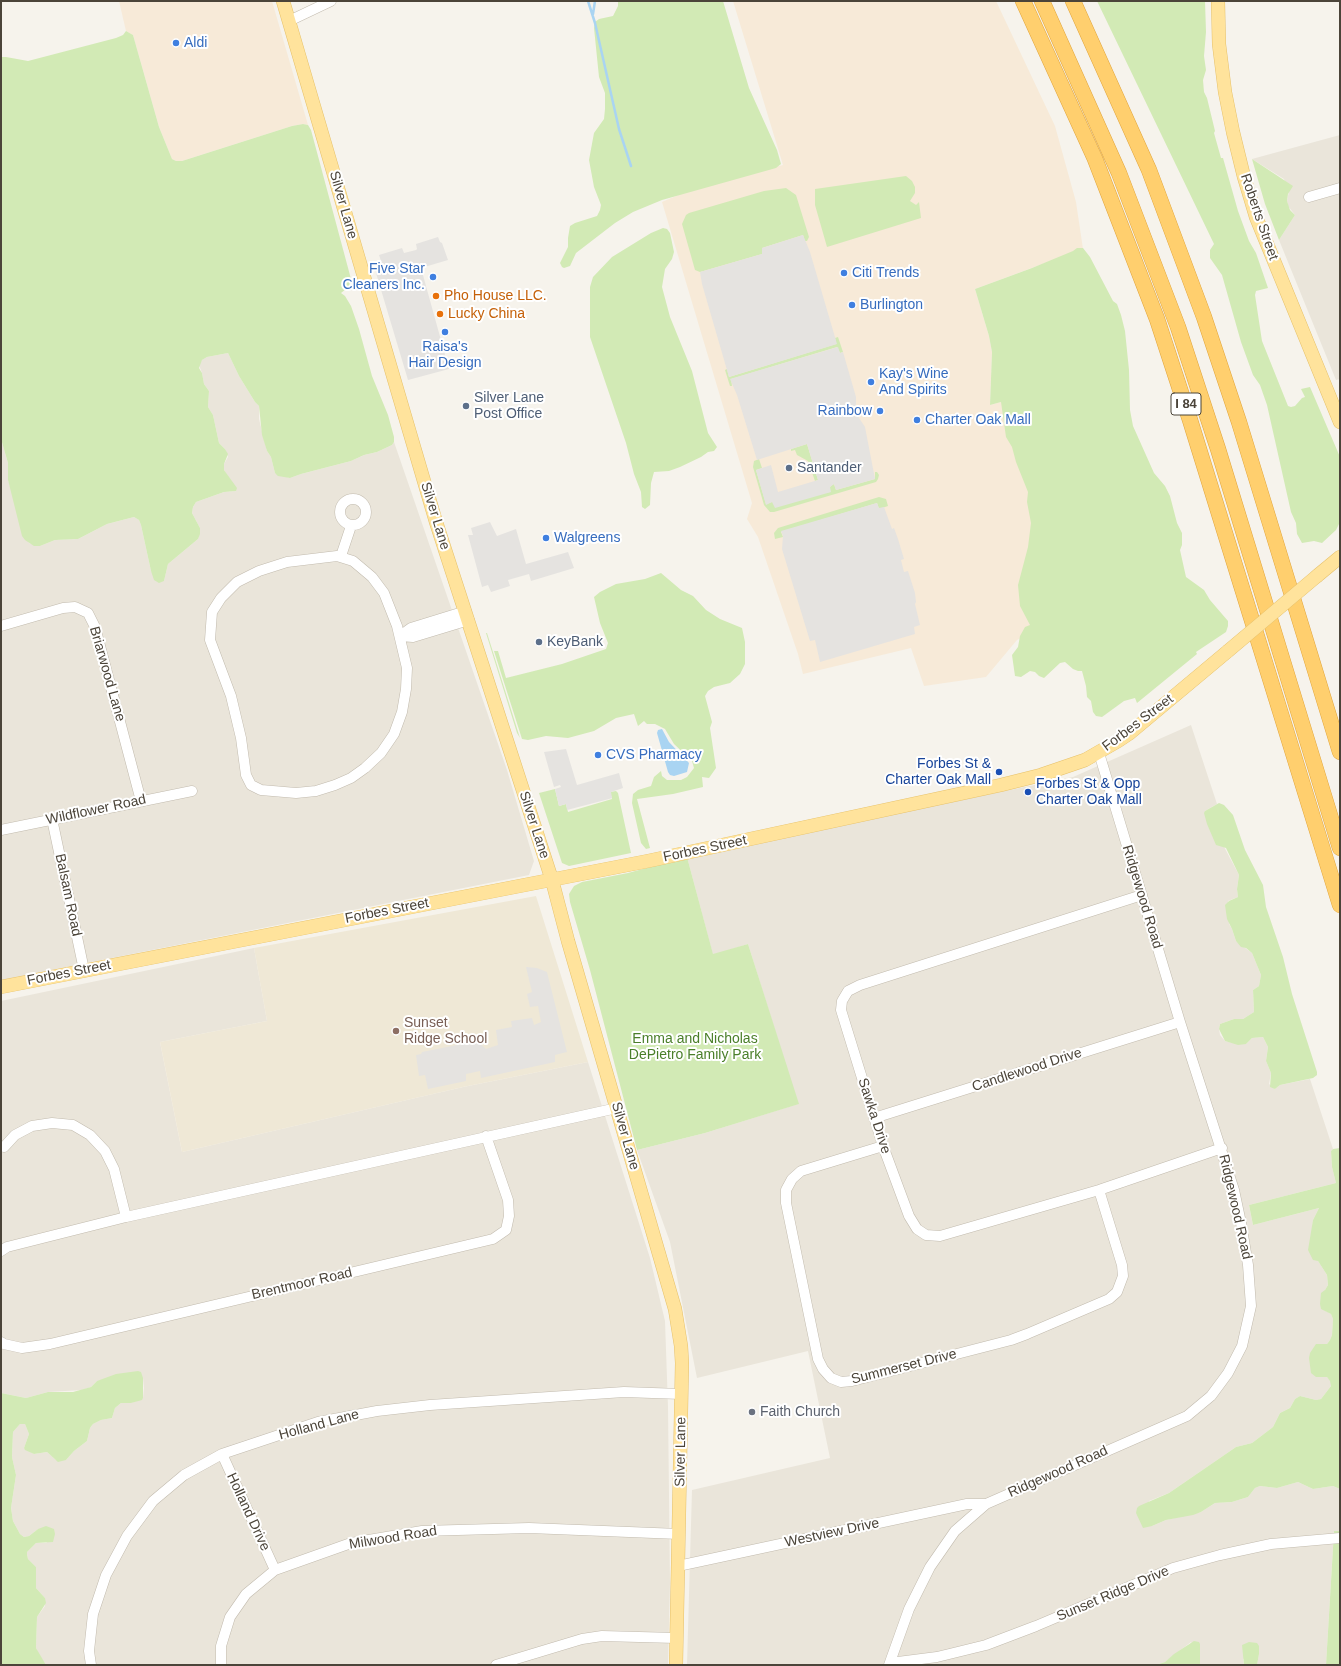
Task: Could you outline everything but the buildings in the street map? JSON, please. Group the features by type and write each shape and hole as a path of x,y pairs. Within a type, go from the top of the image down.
{"highway":[{"name":"I 84","path":"1023,1 1093,154 1157,319 1189,414 1340,904"},
{"path":"1042,1 1117,167 1142,229 1178,327 1211,426 1340,848"},
{"path":"1052,1 1131,179 1187,327 1223,434 1340,818"},
{"path":"1073,1 1149,170 1201,307 1234,404 1340,752"}],"main road":[{"name":"Silver Lane","path":"284,1 417,459 552,880 675,1309 681,1346 676,1665"},
{"name":"Roberts Street","path":"1218,1 1219,44 1225,92 1232,132 1244,177 1256,217 1340,422"},
{"name":"Forbes Street","path":"1,987 653,860 1001,785 1057,770 1099,753 1130,733 1340,557"}],"street":[{"path":"289,21 331,1"},
{"path":"1308,197 1340,188"},
{"path":"341,556 351,526"},
{"path":"341,556 353,561 372,577 384,593 400,636 407,668 406,689 402,712 394,734 381,753 365,768 351,778 316,791 296,793 261,790 251,785 246,775 241,738 231,696 210,640 212,612 221,598 237,582 259,571 287,562 341,556"},
{"name":"Briarwood Lane","path":"1,626 63,608 75,608 88,613 95,627 141,801"},
{"path":"400,636 413,637 467,616"},
{"name":"Ridgewood Road","path":"890,1664 909,1609 930,1567 955,1531 986,1504 1187,1416 1211,1396 1228,1374 1242,1346 1251,1306 1248,1265 1241,1223 1222,1148 1180,1022 1099,753"},
{"name":"Wildflower Road","path":"1,830 192,791"},
{"name":"Balsam Road","path":"52,819 84,970"},
{"name":"Sawka Drive","path":"1142,895 860,985 848,991 842,1001 841,1010 874,1118 908,1216 917,1229 926,1235 940,1236 1099,1190 1222,1148"},
{"name":"Candlewood Drive","path":"874,1118 1180,1022"},
{"path":"1,1251 7,1247 126,1217 617,1108"},
{"path":"4,1147 15,1135 32,1126 52,1123 73,1125 90,1135 105,1151 114,1169 126,1217"},
{"name":"Brentmoor Road","path":"1,1342 22,1348 50,1344 493,1239 506,1230 509,1216 508,1200 486,1136"},
{"name":"Summerset Drive","path":"883,1146 801,1170 792,1179 786,1190 786,1203 818,1359 822,1369 831,1378 841,1382 852,1381 1011,1340 1109,1299 1117,1292 1123,1276 1122,1265 1099,1190"},
{"name":"Holland Lane","path":"90,1665 89,1651 93,1614 106,1575 127,1536 153,1501 184,1475 222,1454 318,1422 377,1411 430,1405 616,1393 681,1394"},
{"name":"Holland Drive","path":"222,1454 275,1570"},
{"name":"Westview Drive","path":"678,1566 967,1504 986,1504"},
{"name":"Milwood Road","path":"221,1665 220,1646 230,1617 246,1594 275,1570 351,1543 422,1531 529,1528 679,1534"},
{"name":"Sunset Ridge Drive","path":"890,1664 937,1657 986,1645 1036,1626 1173,1568 1220,1555 1271,1544 1340,1538"},
{"path":"496,1665 582,1639 602,1636 676,1638"}],"shaded area":[{"path":"119,1 272,1 308,125 303,124 292,126 182,161 172,159 159,127 133,35 126,31"},
{"path":"733,1 996,1 1055,126 1076,202 1083,249 975,289 989,336 992,352 990,405 1037,392 1065,614 1017,640 986,677 924,686 911,648 803,674 798,654 758,537 747,519 752,503 662,202 699,186 783,165"},
{"path":"1340,135 1340,379 1336,380 1279,240 1295,215 1288,206 1287,201 1289,191 1284,179 1252,159"},
{"path":"803,235 810,252 837,344 729,377 702,284 700,272 762,254 762,248"},
{"path":"438,237 442,243 448,260 421,268 449,369 408,380 373,263 381,261 379,255 402,248 404,253 416,250 416,244"},
{"path":"838,347 840,353 843,352 856,397 856,407 859,418 865,427 875,479 836,490 834,484 830,487 831,492 775,508 772,502 766,505 756,470 771,465 778,492 818,480 807,444 757,460 737,395 730,379"},
{"path":"228,353 239,376 259,406 259,419 267,451 271,457 275,473 290,478 377,452 392,445 394,442 507,770 534,861 529,875 1,980 1,439 8,463 8,480 29,543 40,546 55,540 78,539 107,524 134,517 139,520 141,525 151,571 164,581 168,564 198,539 200,528 192,513 196,502 224,492 236,491 224,470 224,464 228,457 225,449 219,443 213,415 208,407 209,391 204,384 199,365 202,360 207,357"},
{"path":"877,503 879,508 884,507 892,529 894,528 898,539 904,559 901,560 904,572 908,571 915,593 915,604 920,625 914,627 915,634 820,662 815,640 810,641 782,549 783,536 781,531"},
{"path":"490,522 497,536 516,529 526,564 568,552 574,568 531,581 529,574 508,580 510,586 491,592 488,585 482,587 468,535 473,535 471,528"},
{"path":"1191,725 1217,804 1205,811 1239,875 1237,889 1238,897 1228,901 1229,924 1236,941 1252,953 1261,975 1259,986 1253,990 1254,1012 1243,1019 1234,1019 1220,1024 1220,1035 1225,1041 1246,1044 1252,1038 1263,1037 1268,1047 1266,1061 1271,1073 1269,1084 1275,1089 1280,1085 1310,1079 1333,1149 1331,1151 1332,1167 1336,1183 1249,1205 1253,1225 1319,1208 1313,1220 1312,1236 1318,1261 1327,1275 1328,1285 1325,1290 1326,1311 1331,1314 1333,1319 1332,1335 1327,1344 1322,1345 1316,1377 1327,1377 1331,1381 1331,1386 1321,1399 1316,1400 1300,1396 1295,1399 1290,1408 1280,1413 1273,1427 1252,1443 1236,1447 1169,1493 1149,1501 1152,1526 1166,1520 1201,1512 1215,1503 1232,1502 1248,1497 1255,1488 1260,1486 1277,1488 1298,1482 1313,1489 1333,1486 1340,1489 1340,1531 1334,1531 1326,1665 1257,1665 1259,1654 1243,1659 1244,1665 1200,1665 1200,1657 1191,1642 1165,1662 1156,1665 687,1665 692,1490 830,1458 808,1351 697,1378 670,1242 637,1150 705,1133 798,1104 748,944 713,955 687,857 1073,777"},
{"path":"566,749 577,785 619,773 623,788 611,792 612,798 609,799 567,810 566,804 559,806 555,789 561,787 560,785 554,787 544,752"},
{"name":"Sunset Ridge School","path":"536,896 588,1062 463,1087 182,1152 160,1042 267,1021 254,948"},
{"path":"254,948 267,1021 160,1042 182,1152 463,1087 588,1062 650,1258 665,1321 668,1407 670,1583 668,1665 46,1665 39,1655 36,1648 37,1617 45,1606 45,1598 36,1588 36,1567 28,1559 27,1552 36,1543 47,1543 38,1529 29,1536 24,1537 20,1534 13,1521 11,1508 16,1475 12,1457 13,1432 20,1424 25,1424 29,1434 24,1448 34,1454 47,1452 56,1460 66,1460 74,1451 87,1441 90,1428 93,1424 101,1420 112,1418 115,1408 121,1403 131,1403 143,1398 144,1388 143,1378 97,1381 91,1387 82,1390 48,1392 26,1398 1,1393 1,1001"},
{"path":"526,967 537,968 547,972 567,1052 555,1055 555,1062 481,1078 480,1071 466,1074 466,1081 428,1089 425,1075 419,1076 416,1055 421,1054 422,1052 477,1041 486,1049 498,1045 496,1030 512,1027 511,1021 532,1018 534,1025 541,1022 538,1006 530,1007 527,994 532,992"}],"green space":[{"path":"618,1 723,1 749,88 777,150 781,164 776,168 662,200 633,212 615,223 576,253 570,266 564,268 560,263 568,247 570,226 597,216 600,210 601,205 594,187 589,160 594,133 604,119 605,109 605,93 599,77 594,28 595,22 599,19 613,16 618,6"},
{"path":"1097,1 1205,1 1206,32 1204,56 1206,70 1203,80 1204,92 1207,98 1221,158 1223,158 1238,211 1249,241 1256,253 1268,288 1256,291 1255,295 1262,341 1288,406 1295,406 1302,398 1305,397 1301,389 1310,387 1340,457 1340,522 1336,530 1322,543 1314,541 1302,543 1297,534 1296,523 1291,512 1267,405 1260,385 1253,375 1241,342 1222,275 1210,258 1210,250 1214,244"},
{"path":"126,31 133,35 159,127 172,159 182,161 292,126 303,124 308,125 311,130 351,279 351,285 341,293 345,296 351,306 372,376 388,415 394,437 394,442 392,445 351,461 290,478 278,476 275,473 271,457 267,451 262,435 259,406 239,376 228,353 207,357 202,360 199,368 202,373 204,384 209,391 208,407 213,415 219,443 228,454 224,464 224,470 237,488 236,491 224,492 196,502 192,513 200,528 198,539 168,564 164,581 159,583 154,580 151,571 141,525 139,520 134,517 107,524 78,539 55,540 40,546 34,546 25,540 22,536 8,480 8,463 1,439 1,57 28,61 116,38 123,35"},
{"path":"1252,159 1293,186 1288,194 1287,201 1290,210 1295,215 1279,240 1265,204"},
{"path":"906,176 912,181 915,187 915,193 910,201 916,205 919,202 921,218 827,247 815,205 815,189"},
{"path":"786,188 796,195 809,237 807,241 805,241 803,235 762,248 762,254 700,272 695,270 682,224 686,215 764,191"},
{"path":"663,228 667,229 670,233 674,252 672,259 665,269 662,287 670,317 692,371 708,433 717,447 714,451 708,452 680,467 669,471 654,472 651,483 650,505 645,509 642,507 641,492 590,337 590,287 593,277 612,257 651,233"},
{"path":"1077,248 1083,248 1090,257 1113,301 1117,304 1121,315 1125,331 1129,370 1130,410 1133,426 1154,473 1165,486 1170,496 1177,523 1182,533 1182,545 1180,550 1186,577 1204,590 1210,600 1228,621 1226,632 1196,652 1197,654 1137,703 1135,698 1124,701 1102,717 1096,716 1093,712 1091,701 1087,697 1082,671 1073,669 1065,662 1060,663 1044,678 1035,672 1030,671 1021,677 1015,676 1012,655 1018,647 1020,636 1025,627 1030,625 1020,606 1018,585 1028,547 1031,523 1027,502 1028,492 1016,462 1012,447 1006,437 1001,402 990,405 992,352 989,336 975,289 1032,268"},
{"path":"838,337 843,352 840,353 837,347 731,379 732,386 730,386 725,370 727,369 729,377 836,344 835,338"},
{"path":"807,444 818,480 815,481 808,461 797,455 795,450 791,451 791,449"},
{"path":"759,459 762,468 756,470 766,504 830,492 830,487 834,484 836,490 875,479 875,472 879,475 876,482 770,512 764,505 753,467 754,461"},
{"path":"879,497 886,499 888,506 879,509 877,503 781,532 783,537 775,539 774,533 778,528"},
{"path":"661,573 681,590 693,596 706,610 720,619 742,628 745,642 745,664 740,674 730,683 714,687 708,691 705,696 712,722 710,728 716,768 709,778 702,777 703,787 673,794 637,799 650,848 646,849 641,843 632,803 633,794 638,790 651,786 654,777 661,771 662,776 667,780 681,780 687,777 694,768 692,761 674,744 665,729 655,724 647,724 644,721 638,726 634,714 616,718 594,731 568,738 546,736 528,740 522,739 494,651 498,651 506,678 562,664 606,649 608,643 600,623 594,597 600,592 616,584 645,579"},
{"path":"487,633 520,738 517,733"},
{"path":"555,789 559,806 566,804 568,812 612,799 610,792 616,791 618,793 631,853 569,866 562,863 539,793"},
{"path":"1219,803 1224,805 1233,815 1245,850 1263,885 1266,907 1283,957 1292,994 1317,1072 1317,1075 1313,1078 1280,1085 1275,1089 1270,1087 1271,1073 1266,1061 1268,1047 1263,1037 1252,1038 1246,1044 1238,1045 1225,1041 1219,1029 1220,1024 1234,1019 1243,1019 1254,1012 1253,990 1259,986 1261,975 1252,953 1246,948 1241,947 1236,941 1227,919 1225,905 1229,901 1238,897 1237,889 1239,875 1226,848 1216,845 1204,813"},
{"name":"Emma and Nicholas DePietro Family Park","path":"687,857 713,954 748,944 799,1104 705,1133 637,1150 569,894 574,886 582,882 628,873"},
{"path":"1340,1148 1340,1489 1333,1486 1313,1489 1298,1482 1277,1488 1260,1486 1255,1488 1248,1497 1232,1502 1215,1503 1193,1515 1166,1520 1143,1528 1136,1513 1139,1506 1169,1493 1236,1447 1252,1443 1273,1427 1280,1413 1290,1408 1295,1399 1300,1396 1316,1400 1321,1399 1331,1386 1327,1377 1316,1377 1311,1373 1309,1358 1310,1353 1316,1344 1327,1344 1332,1335 1333,1319 1331,1314 1321,1309 1320,1304 1321,1293 1328,1285 1327,1275 1318,1261 1313,1260 1308,1250 1313,1220 1319,1208 1253,1225 1249,1205 1336,1183 1332,1167 1331,1151 1333,1149"},
{"path":"138,1371 141,1372 143,1378 142,1400 131,1403 121,1403 115,1408 112,1418 101,1420 93,1424 90,1428 87,1441 74,1451 66,1460 58,1462 47,1452 34,1454 25,1450 24,1448 29,1434 25,1424 20,1424 13,1432 12,1457 16,1475 11,1508 13,1521 20,1534 24,1537 29,1536 38,1529 46,1526 54,1529 55,1534 53,1542 36,1543 27,1552 28,1559 36,1567 36,1588 45,1598 46,1603 37,1617 36,1648 46,1665 1,1665 1,1393 26,1398 48,1392 73,1392 91,1387 97,1381 116,1374"},
{"path":"1334,1531 1340,1531 1340,1665 1326,1665"},
{"path":"1194,1641 1199,1642 1200,1644 1200,1665 1156,1665 1165,1662 1174,1654"},
{"path":"1249,1642 1257,1643 1259,1646 1257,1665 1244,1665 1242,1645"}],"water":[{"path":"662,729 669,742 689,763 687,772 674,776 670,775 668,772 657,733 658,730"}],"waterway":[{"path":"588,1 595,23 619,129 631,166"},
{"path":"593,14 595,1"}],"place":[{"name":"Aldi","path":"176,43"},
{"name":"Citi Trends","path":"844,273"},
{"name":"Five Star Cleaners Inc.","path":"433,277"},
{"name":"Pho House LLC.","path":"436,296"},
{"name":"Burlington","path":"852,305"},
{"name":"Lucky China","path":"440,314"},
{"name":"Raisa's Hair Design","path":"445,332"},
{"name":"Kay's Wine And Spirits","path":"871,382"},
{"name":"Silver Lane Post Office","path":"466,406"},
{"name":"Rainbow","path":"880,411"},
{"name":"Charter Oak Mall","path":"917,420"},
{"name":"Santander","path":"789,468"},
{"name":"Walgreens","path":"546,538"},
{"name":"KeyBank","path":"539,642"},
{"name":"CVS Pharmacy","path":"598,755"},
{"name":"Forbes St & Charter Oak Mall","path":"999,772"},
{"name":"Forbes St & Opp Charter Oak Mall","path":"1028,792"},
{"name":"Sunset Ridge School","path":"396,1031"},
{"name":"Faith Church","path":"752,1412"}]}
